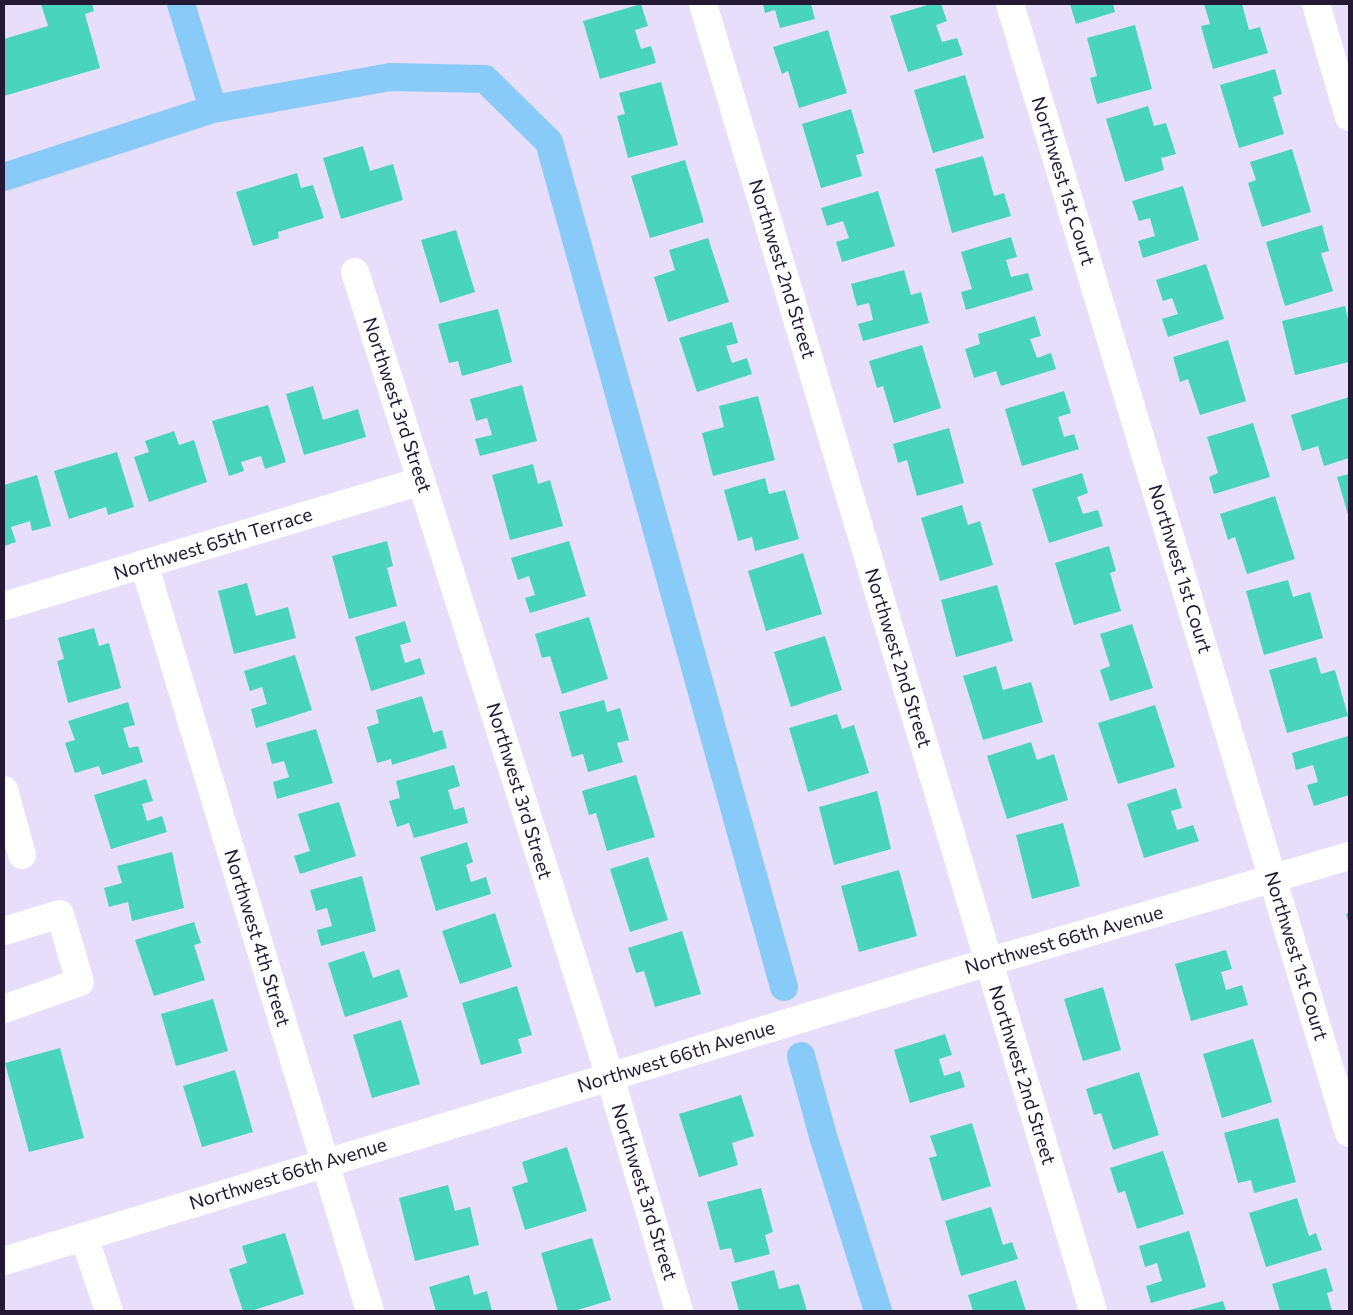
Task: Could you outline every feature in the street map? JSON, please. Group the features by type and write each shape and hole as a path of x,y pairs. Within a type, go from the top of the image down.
{"street":[{"name":"Northwest 2nd Street","path":"703,4 1093,1311"},
{"name":"Northwest 1st Court","path":"1010,4 1349,1134"},
{"path":"1316,4 1349,117"},
{"name":"Northwest 3rd Street","path":"355,272 610,1077 679,1311"},
{"name":"Northwest 65th Terrace","path":"4,606 421,481"},
{"name":"Northwest 4th Street","path":"144,564 370,1311"},
{"path":"4,790 22,854"},
{"name":"Northwest 66th Avenue","path":"4,1261 988,962 1349,856"},
{"path":"4,931 60,914 80,982 4,1009"},
{"path":"84,1236 109,1311"}],"building":[{"path":"41,4 92,4 94,11 85,14 100,68 4,96 4,39 48,26"},
{"path":"641,4 648,26 635,30 641,49 651,46 656,63 600,79 583,21"},
{"path":"763,4 811,4 815,19 780,28 775,10 765,13"},
{"path":"931,4 941,4 947,21 936,25 942,42 957,38 963,55 908,72 890,16"},
{"path":"1070,4 1113,4 1115,12 1076,24"},
{"path":"1204,4 1242,4 1249,30 1260,27 1268,53 1213,69 1201,26 1210,24"},
{"path":"1135,25 1152,89 1097,104 1090,78 1097,76 1087,38"},
{"path":"828,30 847,93 799,108 788,71 782,74 773,47"},
{"path":"1275,69 1282,94 1273,97 1284,134 1239,148 1220,85"},
{"path":"965,75 984,138 933,153 914,90"},
{"path":"661,82 678,145 628,158 617,116 625,114 619,93"},
{"path":"1148,106 1154,126 1166,123 1176,154 1161,158 1164,170 1125,182 1106,119"},
{"path":"851,109 864,153 856,155 862,176 821,188 802,124"},
{"path":"363,146 370,171 393,164 403,200 341,219 323,158"},
{"path":"1292,149 1311,212 1262,227 1248,183 1256,180 1250,162"},
{"path":"983,156 994,196 1004,193 1011,216 952,233 935,169"},
{"path":"685,160 704,222 650,238 631,176"},
{"path":"297,173 301,188 313,185 324,218 278,232 279,238 253,246 236,192"},
{"path":"1183,186 1199,240 1143,258 1138,241 1155,236 1150,218 1139,221 1132,201"},
{"path":"878,191 895,246 842,262 836,242 849,238 843,221 827,226 821,208"},
{"path":"1322,225 1329,251 1321,253 1333,291 1285,306 1266,242"},
{"path":"456,230 475,292 440,303 421,240"},
{"path":"1011,237 1017,257 1006,260 1011,277 1028,273 1033,290 966,310 961,292 972,289 961,252"},
{"path":"708,238 729,302 668,322 654,277 675,270 669,250"},
{"path":"1206,264 1224,319 1168,337 1162,319 1178,314 1172,298 1163,301 1156,280"},
{"path":"904,270 911,295 921,292 929,323 863,341 858,324 873,320 869,303 857,306 851,284"},
{"path":"1345,306 1349,324 1349,362 1295,375 1282,321"},
{"path":"498,309 512,362 462,376 458,361 449,363 438,324"},
{"path":"1035,316 1041,336 1030,339 1037,358 1051,353 1056,369 1001,386 996,371 974,378 965,349 980,344 978,334"},
{"path":"732,322 738,343 726,346 732,363 747,358 752,374 697,392 679,338"},
{"path":"1228,340 1246,401 1200,415 1188,379 1180,382 1173,357"},
{"path":"922,345 941,408 894,423 883,386 877,388 869,361"},
{"path":"522,385 537,441 480,456 475,439 492,435 487,418 476,421 470,399"},
{"path":"313,386 323,420 358,409 366,437 304,455 286,394"},
{"path":"1064,391 1071,413 1058,417 1064,437 1074,434 1079,449 1022,466 1005,409"},
{"path":"758,396 775,460 713,476 702,433 724,427 719,406"},
{"path":"1349,397 1349,458 1324,466 1318,446 1302,451 1291,415"},
{"path":"268,405 286,462 265,469 261,456 241,462 244,471 229,476 212,421"},
{"path":"1253,423 1270,477 1214,494 1209,477 1218,473 1207,437"},
{"path":"949,428 964,483 917,496 907,460 898,463 893,444"},
{"path":"174,431 179,445 194,440 207,482 149,502 134,457 149,452 145,441"},
{"path":"117,452 134,507 108,515 106,507 69,519 54,471"},
{"path":"533,464 538,484 550,480 563,526 510,540 492,475"},
{"path":"1082,473 1088,493 1077,497 1083,514 1098,510 1103,526 1049,543 1032,489"},
{"path":"1349,474 1349,518 1337,477"},
{"path":"37,475 51,526 32,531 30,521 11,527 16,542 4,546 4,485"},
{"path":"765,478 769,494 785,490 799,539 755,551 752,537 738,541 724,490"},
{"path":"1275,496 1295,559 1247,574 1235,537 1228,540 1220,514"},
{"path":"962,505 968,525 980,521 993,565 940,581 921,518"},
{"path":"387,541 393,566 387,568 397,606 349,619 332,556"},
{"path":"569,541 586,596 530,613 525,598 535,595 529,576 518,580 511,558"},
{"path":"1109,546 1116,571 1110,573 1121,611 1074,625 1055,563"},
{"path":"803,553 822,614 766,631 748,571"},
{"path":"1288,580 1293,597 1310,592 1323,638 1264,655 1246,591"},
{"path":"247,583 256,616 288,607 296,638 234,654 218,591"},
{"path":"997,585 1013,641 956,657 941,600"},
{"path":"589,617 608,679 562,694 550,656 542,658 535,634"},
{"path":"405,621 411,642 400,645 405,663 420,658 425,674 371,691 355,637"},
{"path":"1132,624 1153,688 1110,701 1100,670 1110,666 1100,634"},
{"path":"94,628 99,646 109,643 121,688 68,703 57,661 64,659 58,638"},
{"path":"825,636 842,690 791,707 774,652"},
{"path":"295,655 312,710 256,728 251,709 267,704 262,687 250,691 244,671"},
{"path":"1316,657 1321,674 1335,670 1348,716 1287,733 1269,670"},
{"path":"996,666 1003,690 1031,682 1043,722 983,740 963,676"},
{"path":"422,696 433,733 442,730 447,748 392,765 391,759 377,763 367,727 379,723 376,710"},
{"path":"604,700 607,712 620,708 629,740 617,743 623,762 588,772 583,754 572,757 559,712"},
{"path":"128,702 135,725 123,728 129,748 138,746 143,762 102,775 99,766 75,773 65,743 75,740 68,721"},
{"path":"1155,705 1175,767 1118,784 1098,723"},
{"path":"837,714 842,729 854,725 869,773 808,792 789,728"},
{"path":"316,729 333,783 277,799 273,782 289,777 284,761 272,764 266,743"},
{"path":"1348,736 1349,795 1314,806 1307,785 1318,782 1313,765 1296,770 1292,753"},
{"path":"1031,742 1037,760 1054,754 1068,800 1007,819 987,756"},
{"path":"454,765 460,786 448,790 454,810 464,807 468,823 414,838 409,823 397,827 389,801 400,798 396,781"},
{"path":"636,775 655,837 607,851 596,813 589,815 582,791"},
{"path":"146,779 153,801 142,804 147,821 162,816 167,832 111,849 94,795"},
{"path":"1176,788 1182,808 1171,811 1177,830 1193,825 1199,841 1144,858 1127,804"},
{"path":"877,791 891,849 834,865 819,807"},
{"path":"339,802 356,856 300,874 294,856 310,851 298,814"},
{"path":"1063,823 1080,886 1032,899 1016,835"},
{"path":"467,842 473,862 466,865 471,882 486,877 491,894 436,911 420,857"},
{"path":"172,852 184,908 132,921 128,902 109,907 104,888 122,883 117,866"},
{"path":"648,857 668,920 630,932 610,869"},
{"path":"899,870 917,936 859,952 841,886"},
{"path":"362,876 376,931 321,946 317,930 332,926 327,908 316,911 310,890"},
{"path":"495,913 512,967 460,984 442,931"},
{"path":"1349,913 1349,924 1346,914"},
{"path":"194,922 201,943 194,945 205,980 154,996 135,940"},
{"path":"682,931 701,994 655,1007 644,971 636,973 628,948"},
{"path":"1226,950 1232,969 1221,972 1226,990 1242,985 1248,1005 1191,1021 1175,964"},
{"path":"364,951 373,978 399,969 408,997 345,1017 328,963"},
{"path":"517,986 532,1035 518,1039 522,1053 481,1065 462,1003"},
{"path":"1103,987 1121,1050 1083,1061 1064,999"},
{"path":"213,999 228,1051 176,1066 161,1014"},
{"path":"401,1020 420,1084 372,1098 353,1035"},
{"path":"945,1034 952,1055 939,1059 944,1076 960,1071 965,1087 910,1103 894,1050"},
{"path":"1253,1039 1272,1102 1222,1118 1203,1054"},
{"path":"60,1048 84,1138 29,1152 5,1063"},
{"path":"235,1070 253,1132 202,1147 183,1086"},
{"path":"1139,1072 1159,1135 1113,1150 1101,1113 1094,1115 1086,1089"},
{"path":"741,1095 754,1136 732,1143 738,1165 699,1177 679,1114"},
{"path":"1278,1118 1296,1182 1254,1193 1251,1180 1238,1183 1224,1133"},
{"path":"972,1123 991,1186 942,1201 929,1158 937,1156 930,1136"},
{"path":"567,1147 587,1211 525,1230 512,1187 528,1182 522,1162"},
{"path":"1163,1151 1184,1214 1137,1229 1125,1191 1118,1193 1110,1168"},
{"path":"448,1185 455,1211 470,1207 479,1245 415,1261 399,1198"},
{"path":"761,1188 773,1232 765,1235 770,1254 735,1263 731,1248 720,1250 707,1202"},
{"path":"1297,1198 1309,1236 1316,1233 1322,1250 1266,1267 1249,1213"},
{"path":"991,1207 1003,1245 1012,1242 1018,1259 961,1276 945,1221"},
{"path":"1189,1231 1206,1287 1151,1303 1146,1286 1162,1281 1157,1263 1145,1267 1139,1246"},
{"path":"285,1233 304,1294 251,1311 243,1311 229,1269 247,1263 242,1246"},
{"path":"592,1238 611,1300 574,1311 558,1311 541,1253"},
{"path":"1326,1268 1333,1291 1327,1293 1332,1311 1280,1311 1272,1284"},
{"path":"774,1270 779,1289 799,1284 807,1311 739,1311 731,1282"},
{"path":"469,1275 474,1295 487,1291 492,1311 436,1311 429,1287"},
{"path":"1016,1280 1026,1311 973,1311 968,1295"},
{"path":"1223,1301 1226,1311 1186,1311"}],"waterway":[{"path":"181,4 213,109"},
{"path":"4,177 213,109 390,77 485,79 549,142 784,987"},
{"path":"801,1056 823,1136 878,1311"}]}
